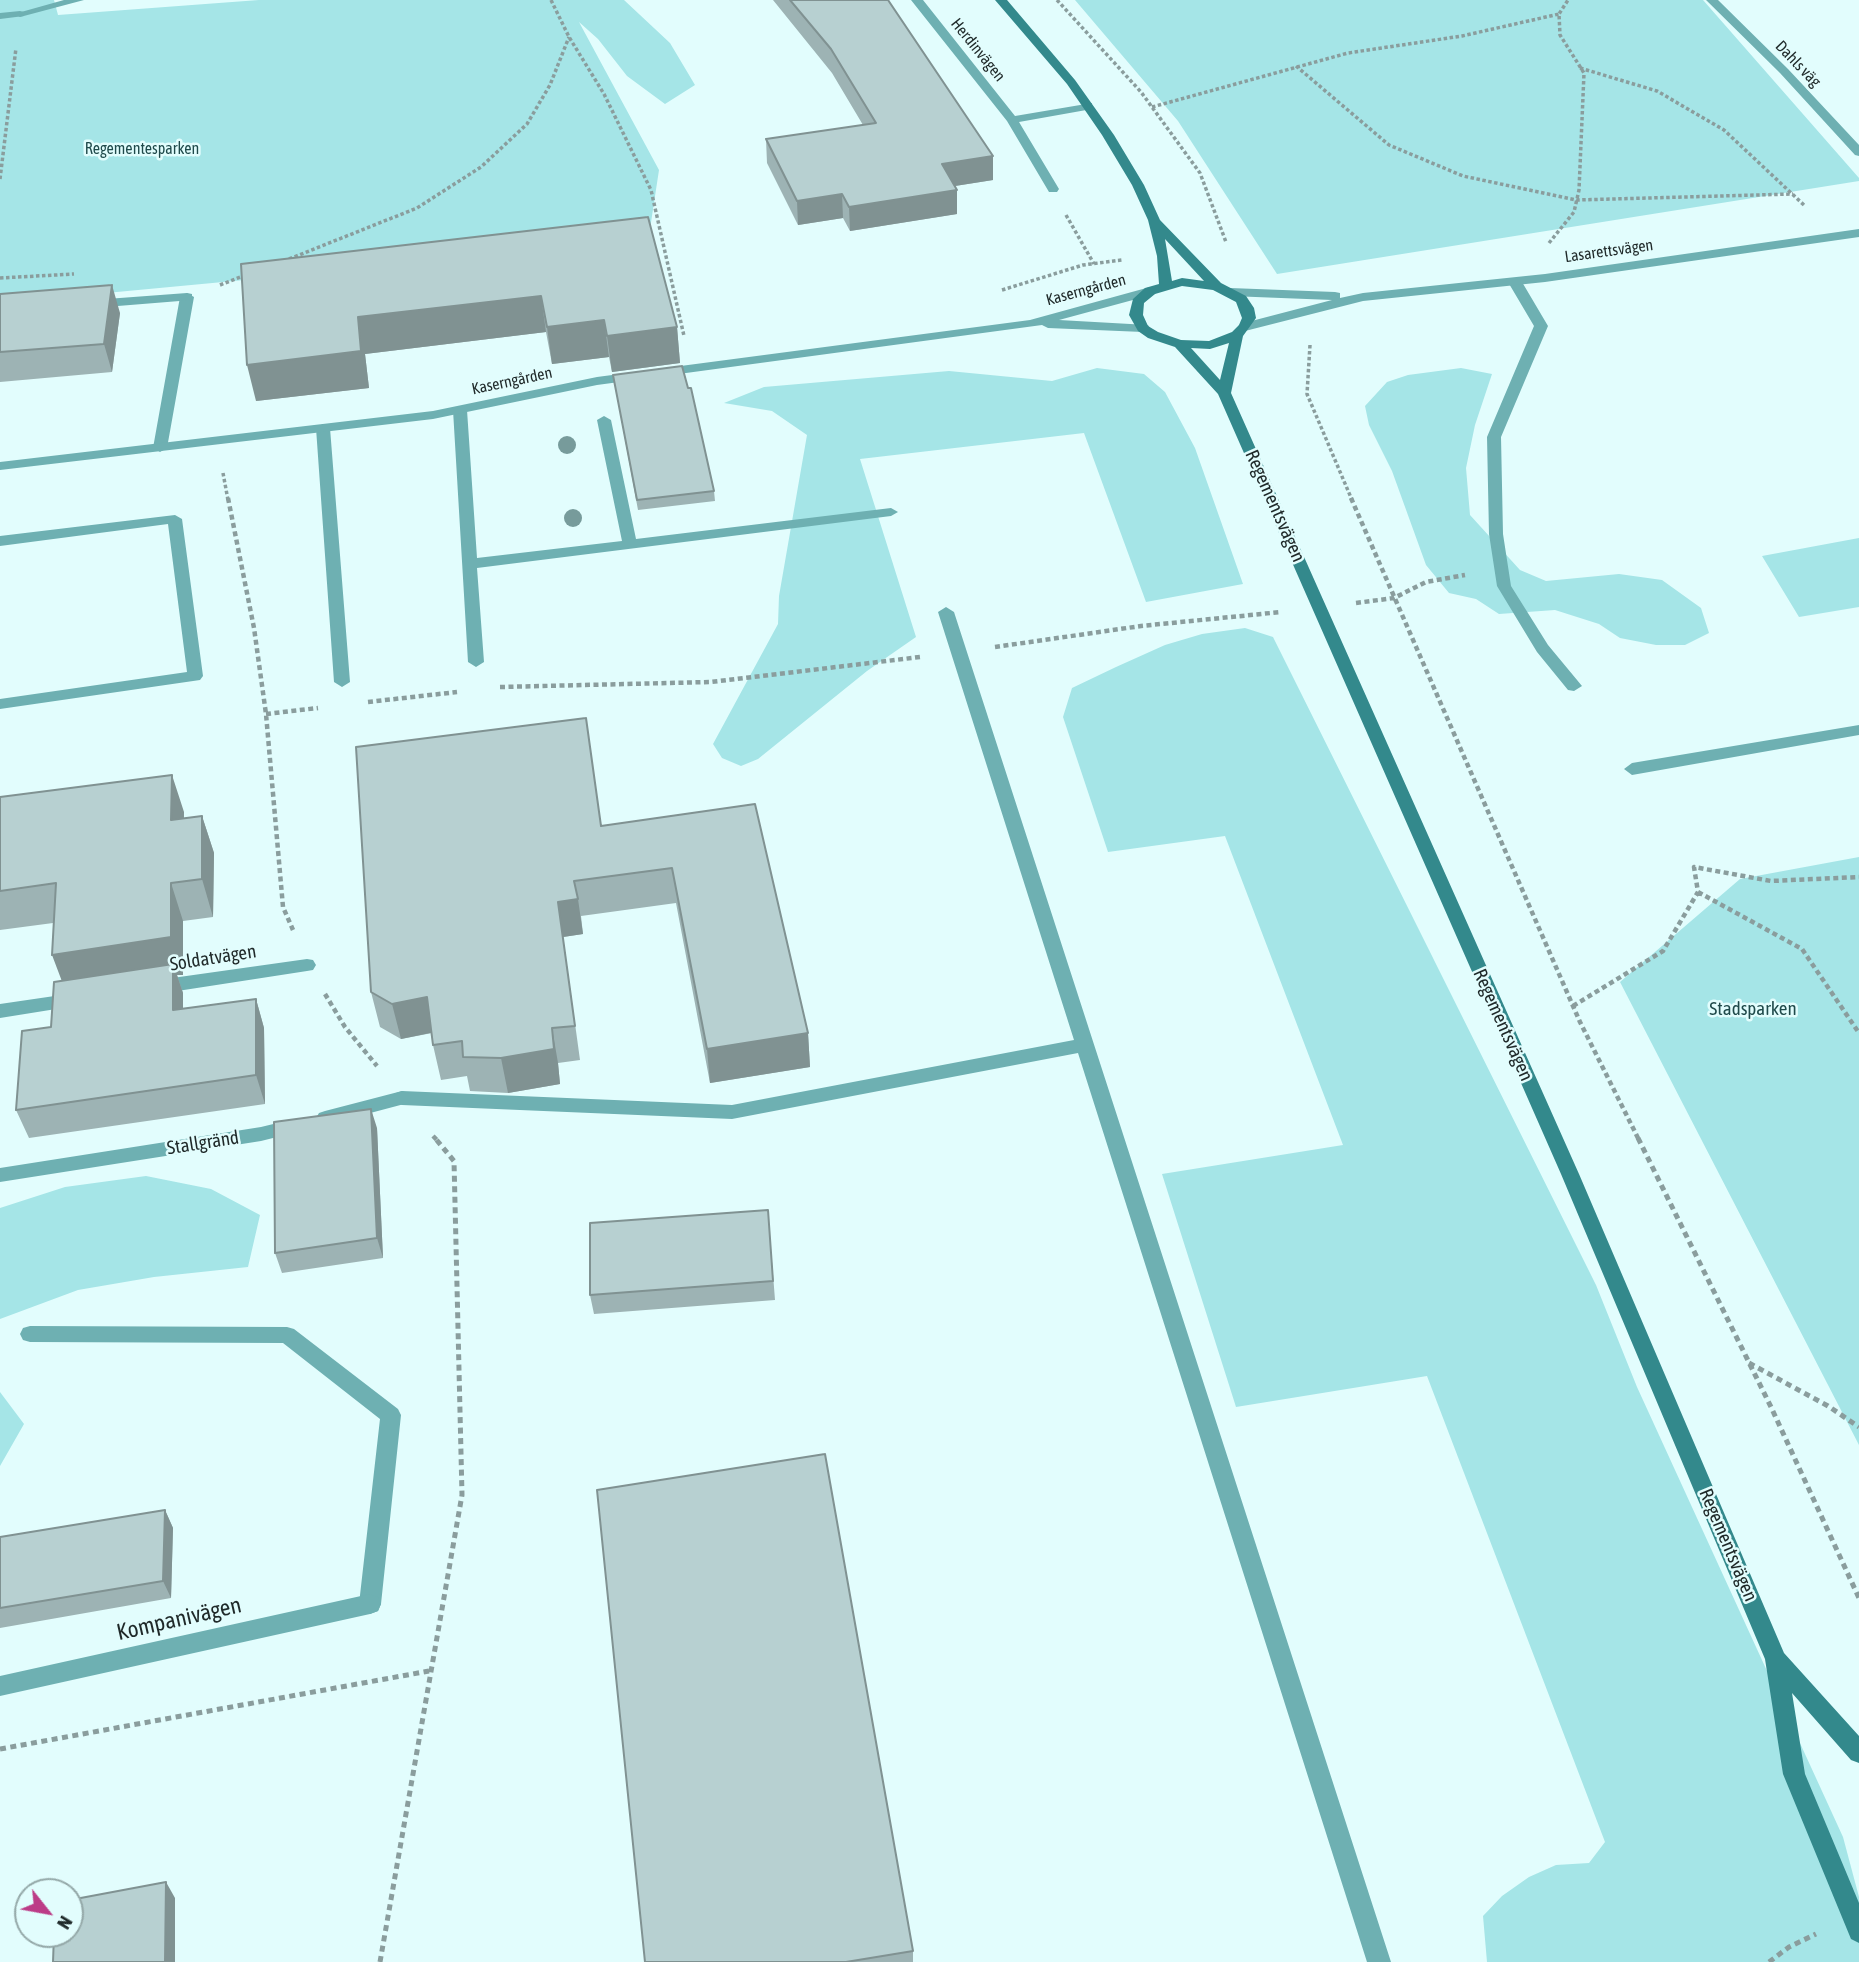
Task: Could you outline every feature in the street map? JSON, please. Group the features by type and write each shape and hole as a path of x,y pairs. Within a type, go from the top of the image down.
{"main road":[{"path":"1001,0 1071,82 1138,185 1154,220 1163,256 1166,285"},
{"path":"1154,220 1216,286"},
{"path":"1224,393 1241,331 1249,318 1247,308 1230,292 1216,286 1191,282 1150,290 1138,302 1136,315 1143,328 1153,335 1180,344 1210,345 1241,331"},
{"name":"Regementsvägen","path":"1180,344 1224,393 1570,1174 1776,1660 1794,1774 1859,1931"},
{"name":"Regementsvägen","path":"1776,1660 1859,1752"}],"street":[{"path":"0,16 78,0"},
{"name":"Herdinvägen","path":"917,0 1012,120 1053,190"},
{"name":"Dahls väg","path":"1712,0 1784,71 1859,152"},
{"path":"1012,120 1088,106"},
{"name":"Lasarettsvägen","path":"1241,331 1300,311 1363,297 1514,282 1859,233"},
{"path":"1514,282 1541,326 1494,436 1496,534 1504,586 1542,648 1574,686"},
{"name":"Kaserngården","path":"0,466 460,410 597,381 1031,324 1150,290"},
{"name":"Lasarettsvägen","path":"1230,292 1363,297"},
{"path":"80,305 187,297 160,447"},
{"name":"Kaserngården","path":"1031,324 1143,328"},
{"path":"460,410 476,662"},
{"path":"604,420 630,545"},
{"path":"323,428 342,682"},
{"path":"470,564 891,512"},
{"path":"0,541 175,519 195,676 0,704"},
{"path":"946,612 1379,1962"},
{"path":"1632,769 1859,730"},
{"name":"Soldatvägen","path":"147,989 307,965"},
{"path":"0,1011 93,997"},
{"name":"Stallgränd","path":"0,1175 261,1134 402,1098 732,1112 1085,1045"},
{"name":"Kompanivägen","path":"0,1686 370,1604 391,1415 287,1335 30,1335"}],"path":[{"path":"551,0 569,37 604,94 652,190 686,347"},
{"path":"1057,0 1141,92 1200,173 1229,249"},
{"path":"1546,245 1574,212 1580,190 1584,74 1560,34 1559,14 1568,0"},
{"path":"0,179 20,14"},
{"path":"1152,107 1348,53 1462,36 1559,14"},
{"path":"288,259 417,208 481,167 527,124 550,85 569,37"},
{"path":"1296,66 1389,145 1463,176 1577,200 1793,194"},
{"path":"1580,68 1657,91 1724,130 1811,212"},
{"path":"1053,190 1094,264"},
{"path":"187,297 250,274"},
{"path":"1311,333 1307,394 1394,598 1573,1006 1749,1363 1859,1598"},
{"path":"217,441 254,628 266,714 284,907 307,965 345,1027 454,1161 462,1495 380,1962"},
{"path":"497,687 711,682 958,652 1141,626 1394,598 1426,582 1502,570"},
{"path":"361,703 470,690"},
{"path":"266,714 321,708"},
{"path":"1573,1006 1663,951 1698,892 1694,867 1771,881 1859,877"},
{"path":"1698,892 1801,949 1859,1033"},
{"path":"1749,1363 1828,1406 1859,1427"},
{"path":"0,1749 429,1671"},
{"path":"1769,1962 1789,1947"}],"green space":[{"name":"Regementesparken","path":"0,0 54,0 58,15 259,0 624,0 670,43 695,85 665,104 627,76 598,39 579,22 659,170 648,242 0,303"},
{"path":"1075,0 1703,0 1859,181 1277,274 1178,121"},
{"path":"1097,368 1144,374 1165,392 1195,448 1243,584 1146,602 1084,433 860,459 916,637 867,671 758,759 741,766 722,758 713,744 778,624 779,596 807,435 772,411 724,403 764,387 949,371 1052,381"},
{"path":"1461,368 1492,374 1475,425 1466,468 1470,515 1520,570 1546,581 1619,574 1662,580 1701,608 1709,633 1685,645 1656,645 1620,638 1599,624 1555,610 1499,614 1476,599 1449,593 1426,565 1392,471 1369,425 1365,406 1387,382 1408,375"},
{"path":"1859,538 1859,607 1799,617 1762,556"},
{"path":"1245,628 1273,637 1596,1285 1637,1387 1843,1837 1859,1897 1859,1962 1487,1962 1483,1916 1502,1896 1529,1877 1556,1865 1589,1863 1605,1842 1427,1376 1236,1407 1162,1174 1343,1145 1225,836 1108,852 1063,717 1072,688 1165,645 1202,634"},
{"name":"Stadsparken","path":"1859,857 1859,1445 1620,982 1740,879"},
{"path":"146,1176 211,1189 260,1215 248,1267 154,1277 78,1290 0,1319 0,1208 65,1187"},
{"path":"0,1392 24,1424 0,1466"}],"building":[{"path":"790,0 888,0 993,156 942,164 957,190 849,207 842,194 797,201 766,139 876,123 831,49"},
{"path":"648,217 677,327 607,336 604,320 547,327 541,296 358,317 361,351 247,365 241,264"},
{"path":"112,285 104,344 0,352 0,294"},
{"path":"682,366 688,388 691,388 714,491 637,500 613,375"},
{"path":"586,718 601,826 755,804 808,1033 707,1049 672,868 574,881 578,899 558,902 575,1026 552,1028 554,1049 501,1058 463,1057 462,1041 433,1045 427,997 392,1004 371,992 356,747"},
{"path":"172,775 171,820 202,816 202,879 171,883 171,937 52,955 56,883 0,891 0,797"},
{"path":"173,964 173,1010 256,999 256,1075 16,1110 22,1031 51,1027 54,982"},
{"path":"371,1109 377,1238 275,1253 274,1122"},
{"path":"768,1210 773,1281 590,1295 590,1223"},
{"path":"825,1454 913,1951 846,1962 645,1962 597,1490"},
{"path":"165,1510 163,1581 0,1608 0,1537"},
{"path":"166,1882 165,1962 53,1962 54,1948 84,1948 84,1897"}]}
